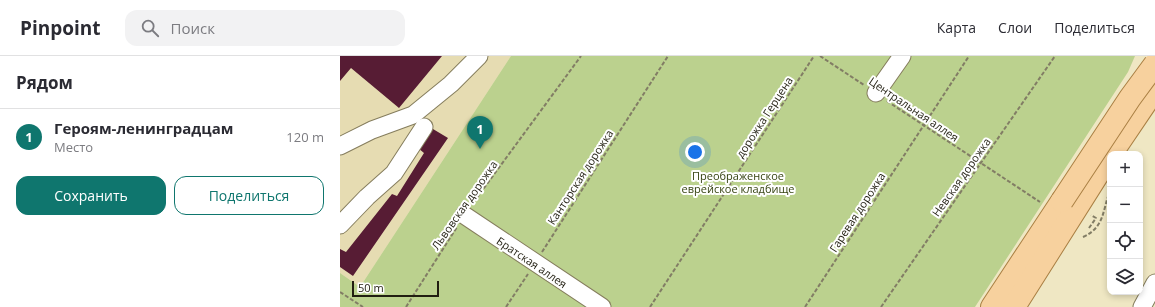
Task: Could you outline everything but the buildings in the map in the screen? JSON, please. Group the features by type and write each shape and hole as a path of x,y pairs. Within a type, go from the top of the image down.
{"main road":[{"path":"1076,209 1121,111 1155,64"},
{"path":"1112,151 1155,89"},
{"path":"992,307 1022,278 1076,209 1107,159"},
{"path":"1014,307 1022,278"}],"lane":[{"path":"340,146 372,130 413,115 451,84 479,56"},
{"path":"876,94 902,56"},
{"path":"340,225 367,197 394,173 424,127"},
{"name":"Братская аллея","path":"464,215 534,264 602,307"},
{"path":"1142,307 1155,283"}],"path":[{"name":"Львовская дорожка","path":"406,307 464,215 581,56"},
{"name":"Канторская дорожка","path":"506,307 668,56"},
{"name":"дорожка Герцена","path":"650,307 814,56"},
{"name":"Центральная аллея","path":"820,56 1040,202"},
{"name":"Гаревая дорожка","path":"805,307 969,56"},
{"name":"Невская дорожка","path":"881,307 1055,56"},
{"path":"1083,237 1091,233 1101,222 1107,201"},
{"path":"1076,209 1096,218 1089,228"},
{"path":"340,292 364,307"}],"shaded area":[{"path":"340,56 511,56 360,287 340,273"}],"green space":[{"name":"Преображенское еврейское кладбище","path":"511,56 1135,56 1128,72 975,307 340,307 340,273 360,287"}],"place":[{"name":"Героям-ленинградцам","path":"480,149"}]}
